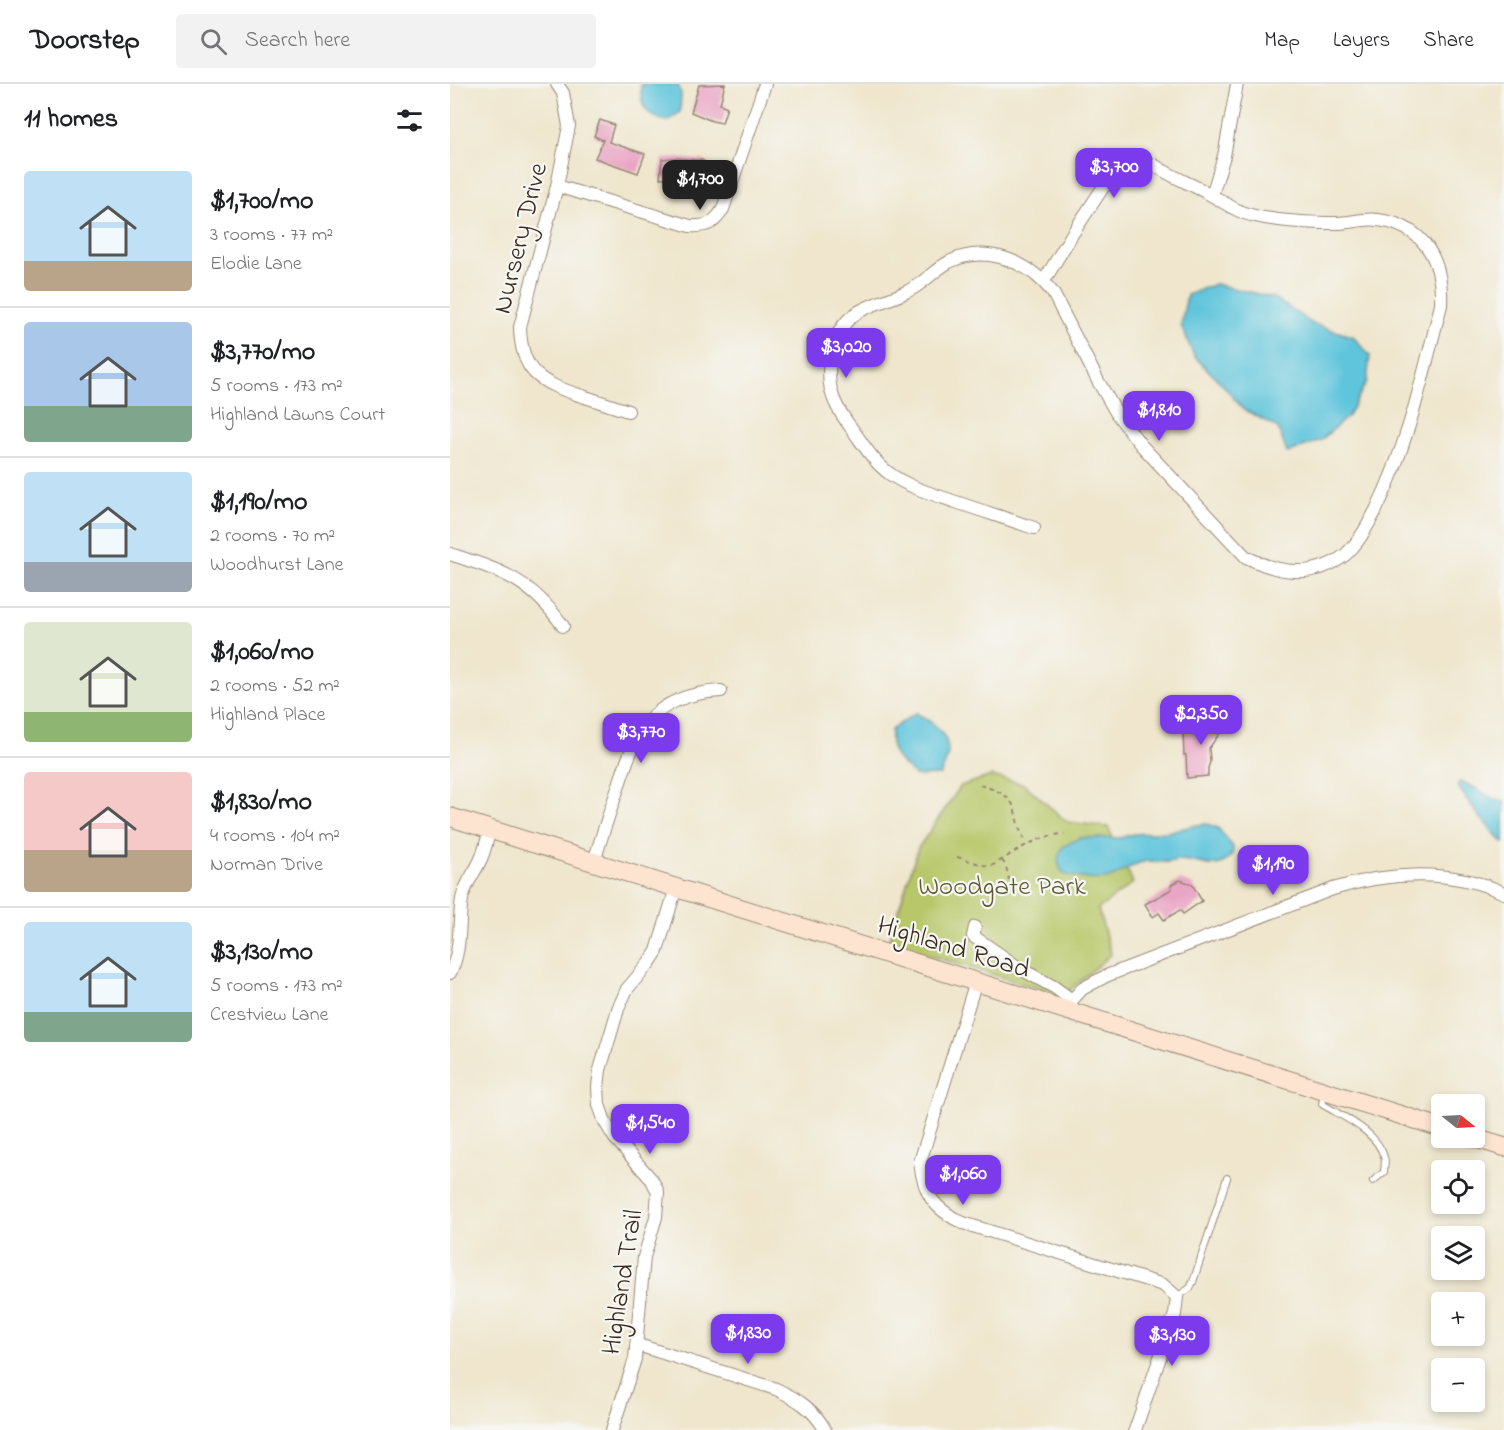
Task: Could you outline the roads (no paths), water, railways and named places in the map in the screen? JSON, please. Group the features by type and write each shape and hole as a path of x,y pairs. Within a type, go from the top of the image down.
{"street":[{"name":"Nursery Drive","path":"557,84 563,93 569,126 557,186 520,327 520,342 531,370 543,381 628,411"},
{"path":"557,186 690,225 701,227 711,224 723,208 765,84"},
{"path":"1212,195 1224,156 1238,84"},
{"path":"1034,528 912,487 888,473 866,448 834,402 828,367 836,337 855,314 915,288 946,263 961,257 976,254 991,255 1027,267 1053,292 1098,381 1117,414 1141,445 1246,556 1279,570 1297,572 1314,570 1346,555 1357,543 1386,488 1403,446 1441,305 1442,287 1433,255 1409,230 1393,223 1376,220 1337,223 1267,219 1248,215 1154,165 1141,163 1118,171 1108,180 1044,281"},
{"path":"450,554 509,576 532,590 551,609 563,626"},
{"path":"594,862 627,759 635,739 647,722 663,708 681,698 700,692 721,691"},
{"name":"Highland Road","path":"450,817 976,981 1068,1005 1431,1125"},
{"path":"450,973 459,947 464,892 481,859 490,829"},
{"path":"975,927 973,936 1019,968 1054,987 1068,1005 1082,989 1106,976 1363,879 1422,874 1452,878 1504,893"},
{"name":"Highland Trail","path":"612,1430 638,1345 644,1257 656,1217 658,1192 652,1180 614,1137 605,1122 599,1105 600,1070 618,1009 627,989 657,951 676,888"},
{"path":"976,981 920,1162 927,1193 937,1206 949,1216 963,1223 1163,1285 1177,1297 1175,1314 1135,1430"},
{"path":"1485,1142 1504,1148"},
{"path":"638,1345 776,1389 809,1408 825,1430"}],"lane":[{"path":"1324,1091 1322,1104 1362,1129 1376,1143 1385,1158 1384,1172 1373,1181"},
{"path":"1177,1297 1190,1288 1193,1282 1227,1178"}],"water":[{"path":"641,84 678,84 681,94 680,112 667,121 649,113 643,104"},
{"path":"1215,284 1274,298 1313,324 1354,337 1370,356 1367,381 1348,416 1321,440 1287,453 1278,428 1243,409 1194,356 1181,325 1187,295"},
{"path":"916,713 933,724 945,739 948,755 940,775 916,776 893,751 891,730"},
{"path":"1460,782 1492,798 1504,801 1504,843 1468,801 1457,785"},
{"path":"1207,824 1218,828 1233,847 1230,857 1220,864 1210,865 1184,860 1147,861 1133,865 1108,878 1096,879 1064,874 1061,871 1059,856 1064,846 1080,838 1120,838 1133,834 1167,832"}],"park label":[{"name":"Woodgate Park","path":"1002,885"}]}
